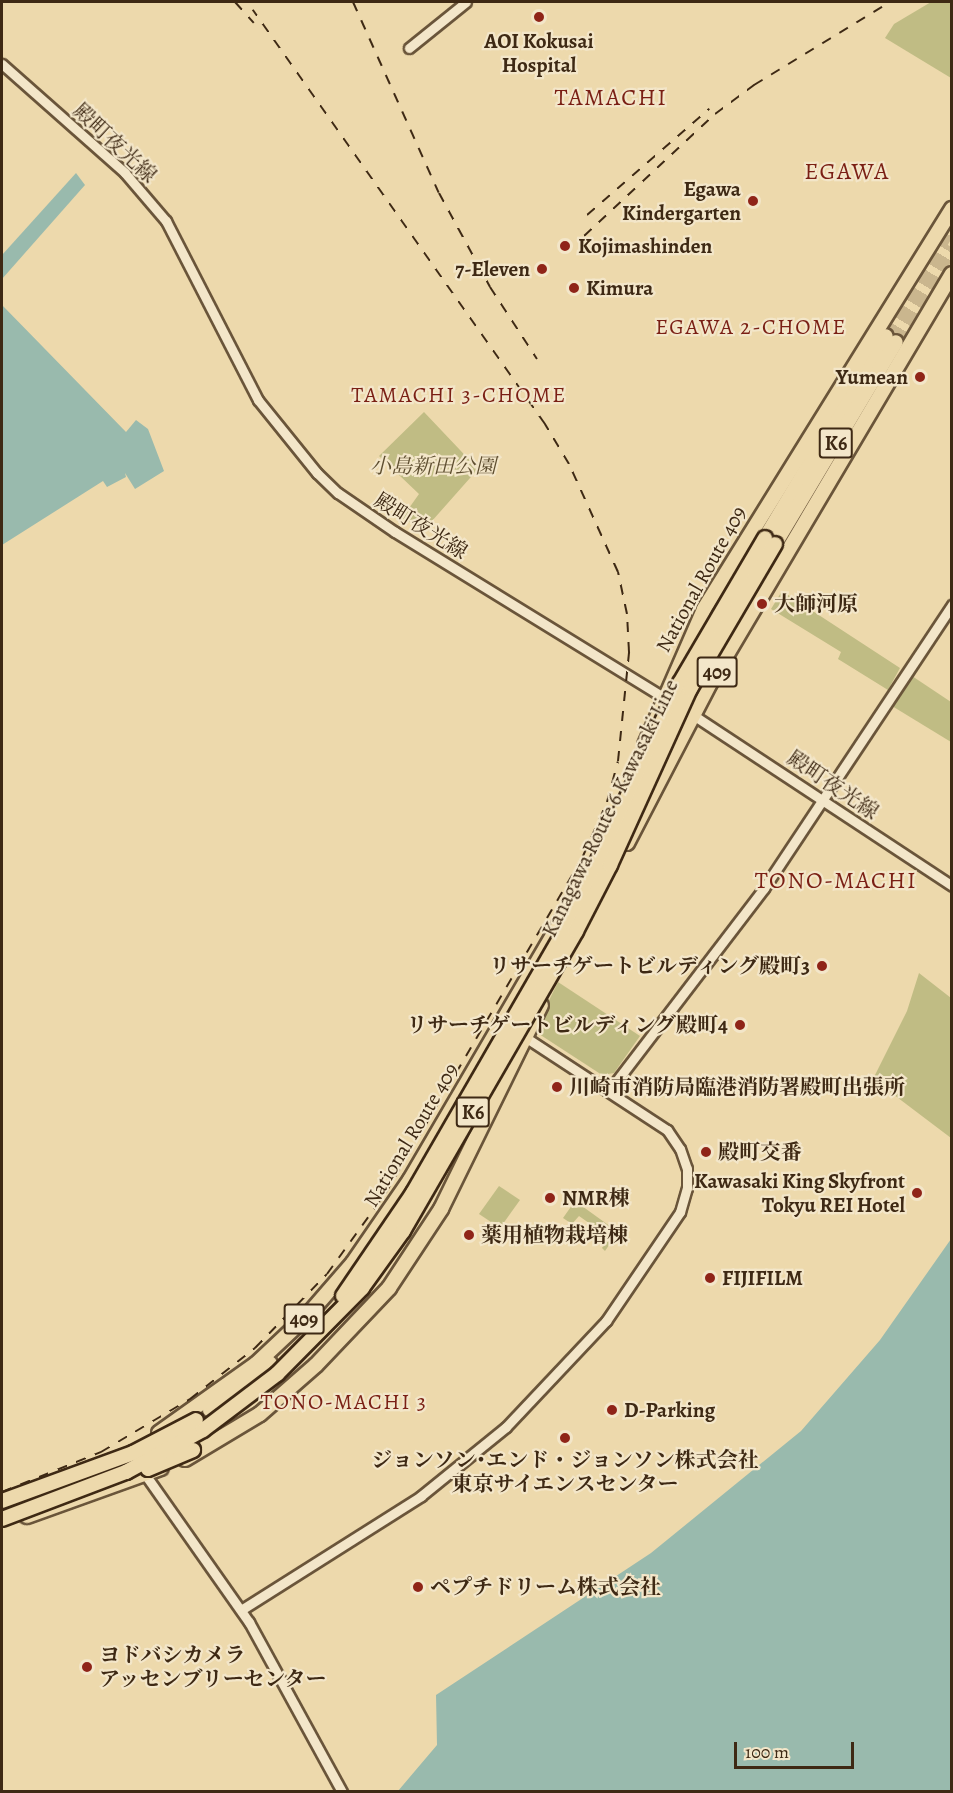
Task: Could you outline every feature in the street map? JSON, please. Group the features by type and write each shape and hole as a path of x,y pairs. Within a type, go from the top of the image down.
{"highway":[{"name":"National Route 409","path":"2,1502 69,1480 129,1450 191,1413 238,1378 282,1341 331,1290 393,1208 599,854 664,697 704,609 951,209"},
{"name":"409","path":"2,1522 145,1475 238,1430 323,1358 368,1312 407,1263 441,1209 524,1036 692,714 951,274"},
{"name":"Kanagawa Route 6 Kawasaki Line","path":"2,1511 124,1464 202,1422 288,1356 353,1284 413,1193 564,931 699,648 891,339 708,656 580,923 435,1178 375,1270 299,1354 230,1412 126,1472 2,1522"},
{"path":"2,1522 166,1462 220,1436 259,1411 300,1375 363,1305 464,1161"},
{"path":"2,1502 133,1453 195,1420 270,1364 331,1290"}],"street":[{"path":"409,48 466,2"},
{"name":"殿町夜光線","path":"2,64 125,173 166,221 258,400 316,473 338,493 395,532 692,714 951,886"},
{"path":"609,1091 764,888 951,605"},
{"path":"241,1610 402,1509 489,1443 562,1372 639,1276 680,1212 687,1188 687,1169 680,1149 667,1130 502,1023"},
{"path":"129,1450 241,1610 342,1791"}],"green space":[{"path":"931,2 951,2 951,78 885,38 894,24"},
{"name":"小島新田公園","path":"424,412 478,469 424,530 402,518 419,494 379,456"},
{"path":"782,591 900,668 888,690 838,659 841,652 771,609"},
{"path":"912,676 951,702 951,742 892,706"},
{"path":"919,973 951,998 951,1138 873,1079 907,1011"},
{"path":"558,982 640,1036 614,1073 602,1075 539,1034 537,1025"},
{"path":"499,1186 520,1200 500,1228 479,1214"},
{"path":"575,1201 618,1232 605,1251 602,1248 609,1237 579,1216 572,1224 563,1218"}],"shaded area":[{"path":"76,173 85,185 2,279 2,255"},
{"path":"2,305 126,432 136,420 148,429 164,471 135,489 125,473 126,477 107,487 103,481 2,545"},
{"path":"951,1239 951,1791 398,1791 437,1745 436,1695 651,1553 801,1431 880,1340"}],"tunnel":[{"path":"886,336 952,224"},
{"path":"896,342 952,247"}],"railway":[{"path":"235,2 254,23"},
{"path":"353,2 439,193 490,287 537,359"},
{"path":"584,236 715,114 754,85 890,2"},
{"path":"2,1492 101,1452 190,1399 255,1348 327,1274 385,1194 583,856 607,802 618,761 629,652 627,614 618,572 569,464 545,424 253,10"},
{"path":"587,215 709,109"}],"place":[{"name":"AOI Kokusai Hospital","path":"539,17"},
{"name":"Egawa Kindergarten","path":"753,201"},
{"name":"Kojimashinden","path":"565,246"},
{"name":"7-Eleven","path":"542,269"},
{"name":"Kimura","path":"574,288"},
{"name":"Yumean","path":"920,377"},
{"name":"大師河原","path":"762,604"},
{"name":"リサーチゲートビルディング殿町3","path":"822,966"},
{"name":"リサーチゲートビルディング殿町4","path":"740,1025"},
{"name":"川崎市消防局臨港消防署殿町出張所","path":"557,1087"},
{"name":"殿町交番","path":"706,1152"},
{"name":"Kawasaki King Skyfront Tokyu REI Hotel","path":"917,1193"},
{"name":"NMR棟","path":"550,1198"},
{"name":"薬用植物栽培棟","path":"469,1235"},
{"name":"FIJIFILM","path":"710,1278"},
{"name":"D-Parking","path":"612,1410"},
{"name":"ジョンソン･エンド・ジョンソン株式会社 東京サイエンスセンター","path":"565,1438"},
{"name":"ペプチドリーム株式会社","path":"418,1587"},
{"name":"ヨドバシカメラ アッセンブリーセンター","path":"87,1667"}],"district":[{"name":"TAMACHI","path":"611,98"},
{"name":"EGAWA","path":"847,172"},
{"name":"EGAWA 2-CHOME","path":"751,328"},
{"name":"TAMACHI 3-CHOME","path":"459,396"},
{"name":"TONO-MACHI","path":"836,881"},
{"name":"TONO-MACHI 3","path":"344,1403"}]}
